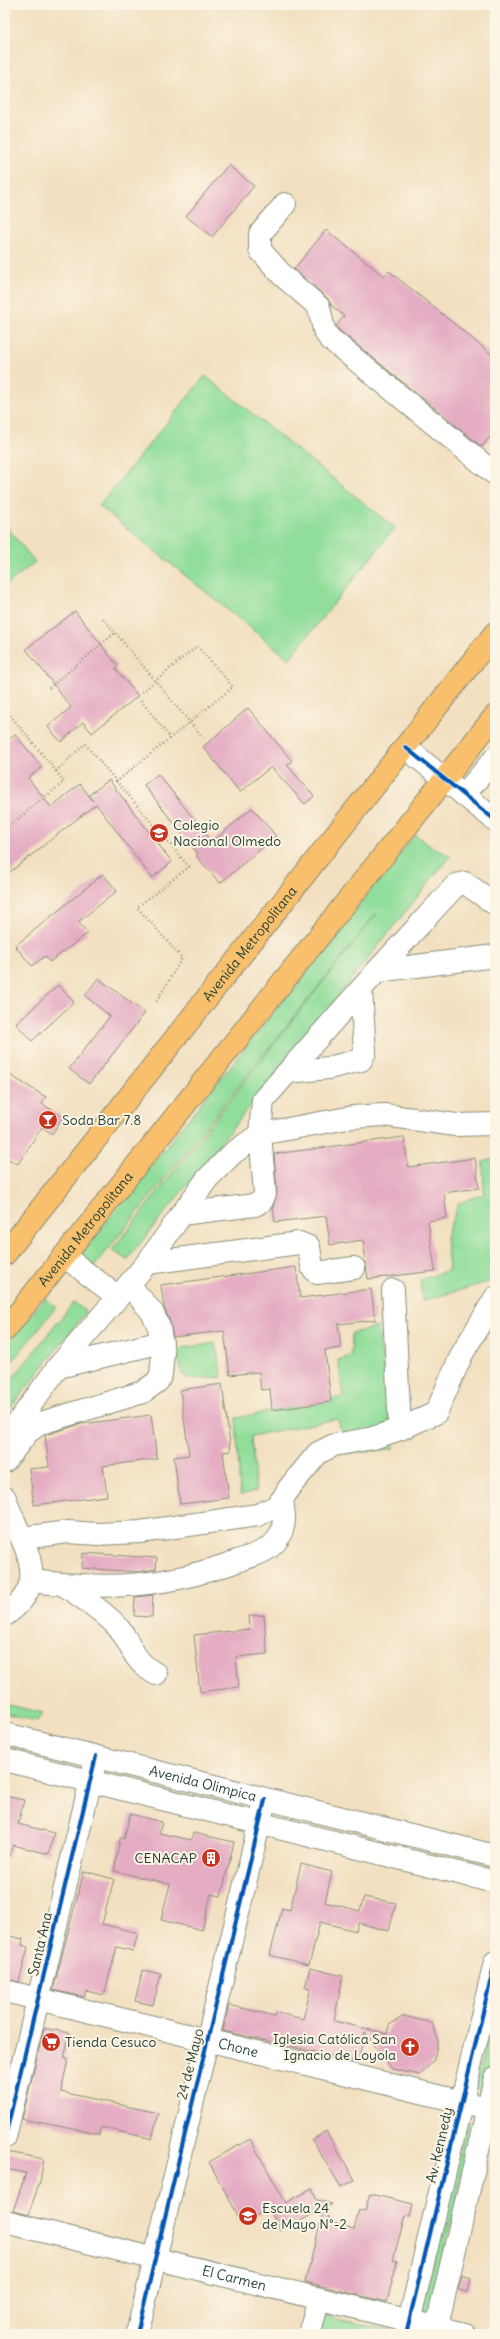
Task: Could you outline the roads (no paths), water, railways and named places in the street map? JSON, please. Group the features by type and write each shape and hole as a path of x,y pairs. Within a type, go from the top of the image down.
{"highway":[{"name":"Avenida Metropolitana","path":"5,1254 495,633"},
{"name":"Avenida Metropolitana","path":"5,1330 495,716"}],"street":[{"path":"284,204 260,234 260,250 283,276 320,307 324,330 329,338 493,468"},
{"path":"405,747 495,820"},
{"path":"464,795 495,758"},
{"path":"181,1214 255,1205 262,1201 265,1194 260,1134 263,1100 377,971 456,885 465,883 495,904"},
{"path":"377,971 495,956"},
{"path":"289,1072 328,1068 361,1060 365,1052 361,990"},
{"path":"5,1440 58,1367 147,1263 207,1179 233,1153 260,1134 353,1117 384,1115 456,1125 495,1124"},
{"path":"147,1263 299,1243 309,1247 312,1267 317,1273 354,1268"},
{"path":"5,1461 28,1432 41,1423 144,1392 154,1386 161,1374 162,1342 159,1327 152,1312 123,1291 64,1256"},
{"path":"393,1290 400,1429"},
{"path":"22,1538 68,1532 98,1534 140,1532 246,1518 265,1512 282,1500 289,1488 318,1453 334,1445 373,1438 400,1429 436,1413 462,1354 495,1298"},
{"path":"58,1367 162,1342"},
{"path":"5,1498 32,1563 31,1581 26,1595 15,1609 5,1615"},
{"path":"31,1581 113,1587 150,1584 206,1573 265,1551 280,1537 285,1519 282,1500"},
{"path":"64,1584 115,1624 125,1637 132,1653 142,1666 156,1674"},
{"name":"Avenida Olimpica","path":"5,1734 265,1800 495,1856"},
{"name":"Santa Ana","path":"5,2138 96,1756"},
{"name":"Avenida Olimpica","path":"5,1760 495,1882"},
{"name":"24 de Mayo","path":"137,2334 265,1800"},
{"name":"Av. Kennedy","path":"407,2327 460,2102 495,1962"},
{"name":"Chone","path":"5,1991 491,2109"},
{"path":"436,2330 491,2109 495,2078"},
{"name":"El Carmen","path":"5,2222 155,2257 319,2299 407,2327 464,2334"},
{"path":"309,2334 319,2299"}],"place":[{"name":"Colegio Nacional Olmedo","path":"159,833"},
{"name":"Soda Bar 7.8","path":"48,1120"},
{"name":"CENACAP","path":"211,1858"},
{"name":"Tienda Cesuco","path":"51,2042"},
{"name":"Iglesia Católica San Ignacio de Loyola","path":"410,2047"},
{"name":"Escuela 24 de Mayo N°-2","path":"248,2216"}]}
